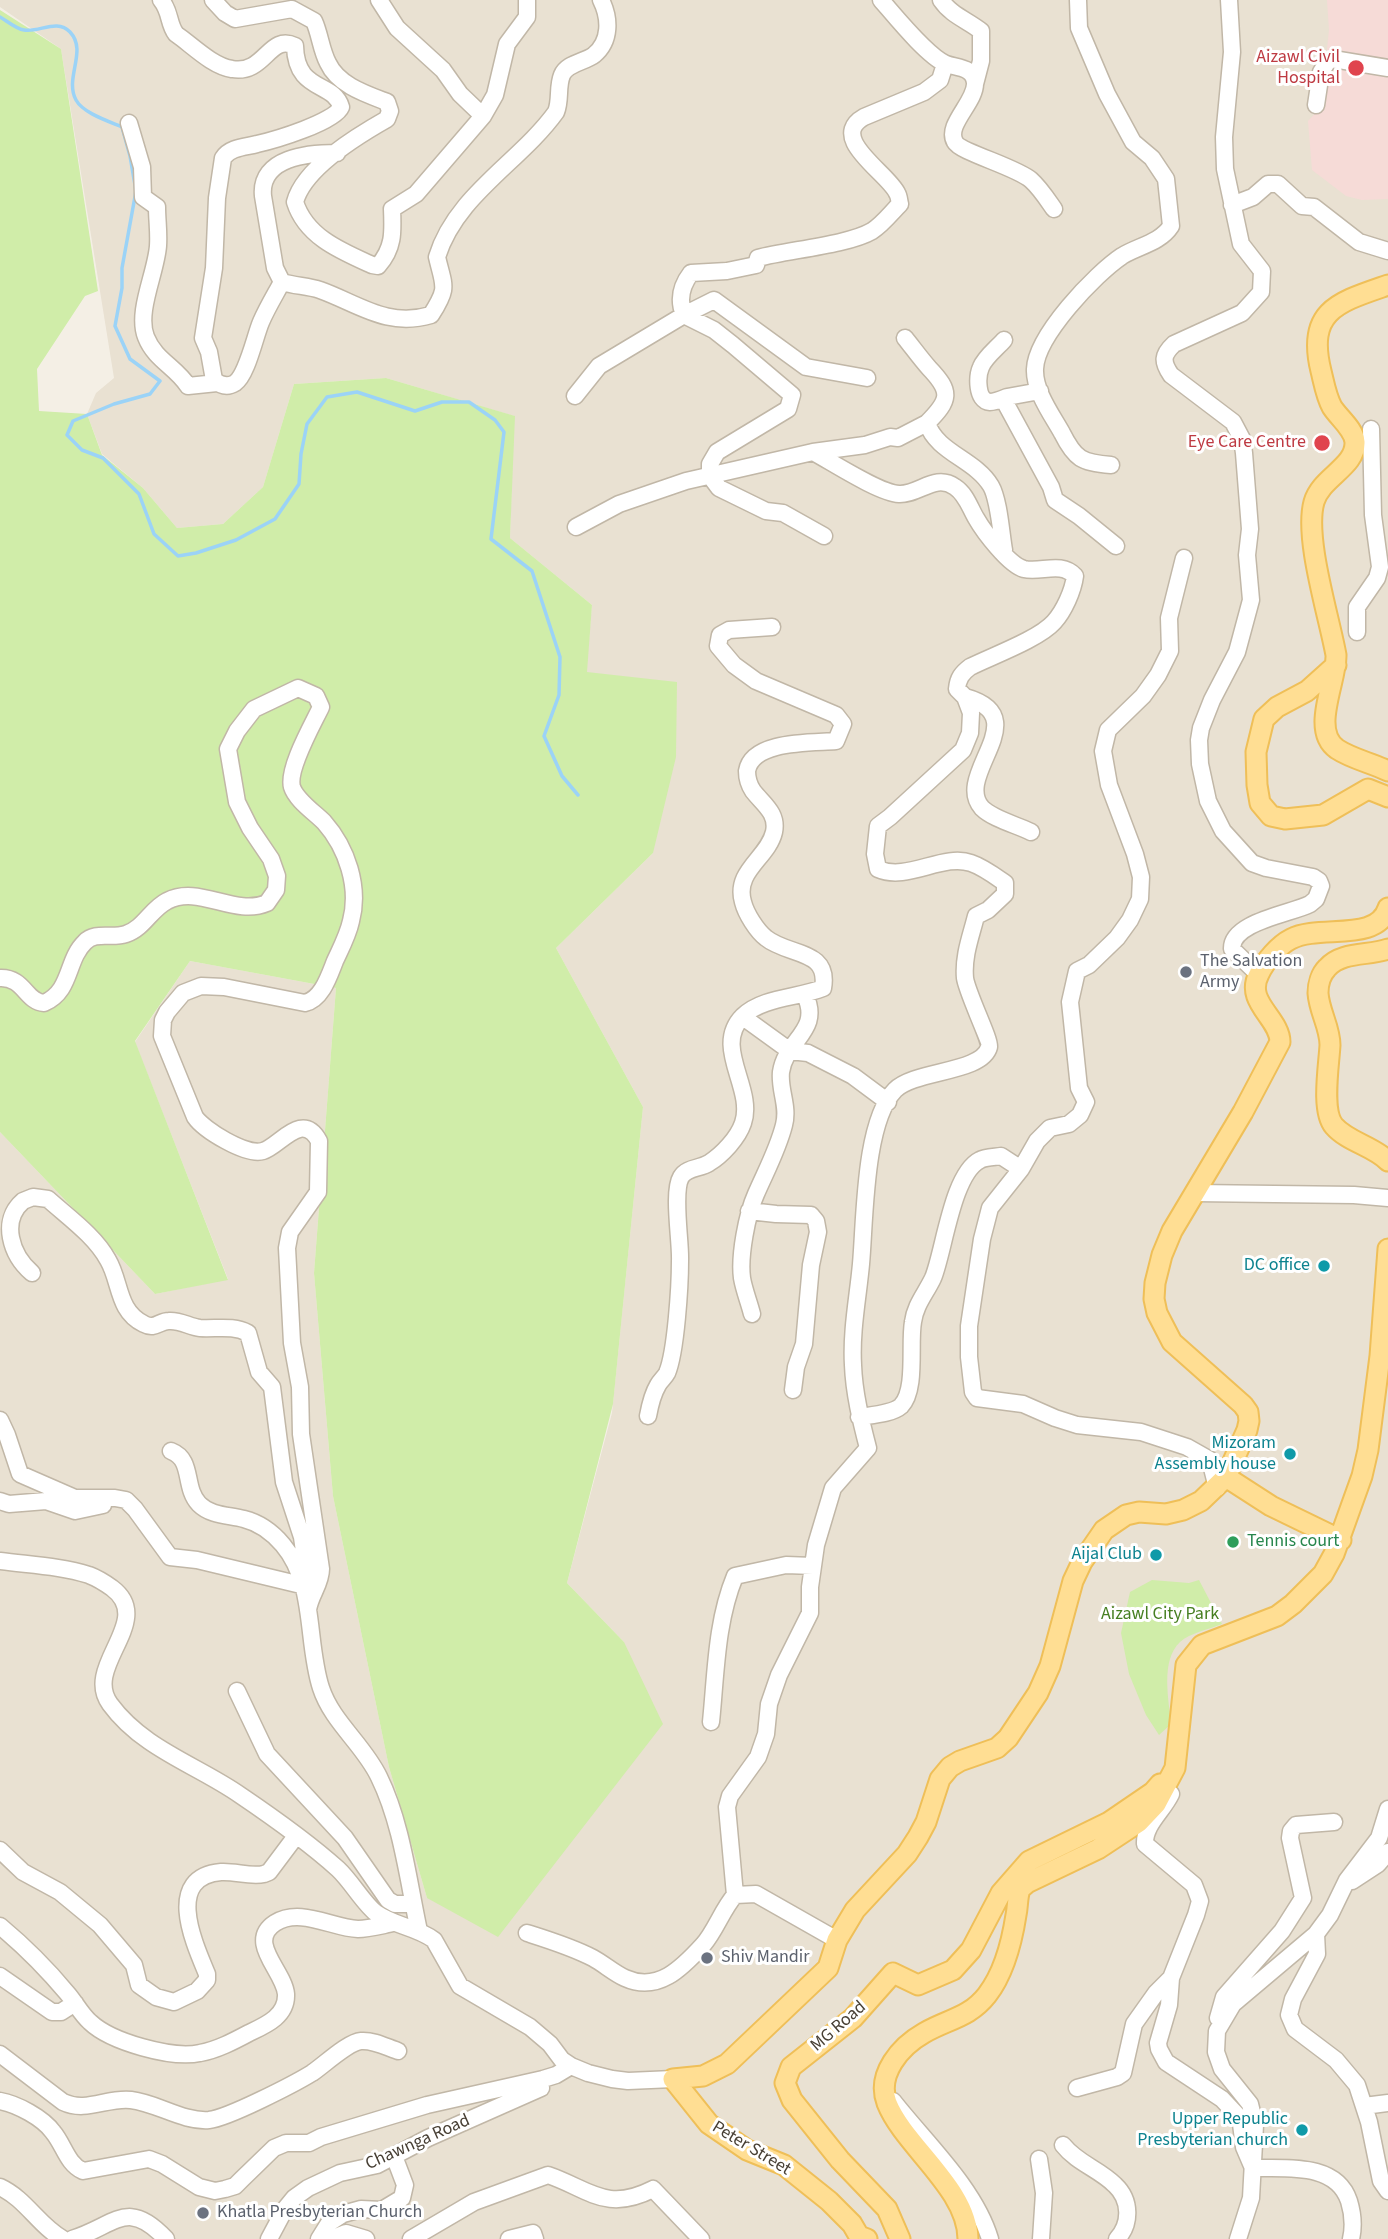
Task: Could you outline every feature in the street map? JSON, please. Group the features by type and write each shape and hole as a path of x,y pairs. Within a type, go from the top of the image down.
{"main road":[{"path":"1388,285 1347,299 1329,314 1317,332 1318,359 1331,405 1355,438 1354,452 1343,467 1324,483 1314,500 1312,512 1318,571 1329,616 1336,665 1325,713 1328,737 1340,751 1388,771"},
{"path":"1336,665 1307,691 1277,707 1264,719 1256,752 1256,785 1260,803 1271,816 1285,819 1323,815 1368,789 1388,797"},
{"path":"673,2079 703,2076 727,2064 828,1968 836,1940 855,1910 907,1854 926,1822 937,1786 950,1767 997,1748 1022,1719 1050,1666 1073,1581 1082,1562 1104,1530 1126,1515 1139,1512 1166,1514 1183,1510 1201,1502 1222,1482 1247,1430 1248,1412 1172,1342 1161,1325 1154,1299 1162,1255 1172,1231 1280,1042 1278,1031 1261,1006 1256,993 1258,974 1277,950 1291,939 1331,930 1373,926 1381,921 1388,908"},
{"path":"1388,949 1331,963 1321,978 1318,994 1330,1038 1330,1119 1339,1130 1373,1148 1388,1161"},
{"path":"968,2239 968,2229 955,2198 886,2102 887,2071 901,2052 922,2034 973,2010 988,1994 997,1980 1011,1943 1020,1889 1027,1883 1098,1849 1139,1822 1156,1804 1175,1768 1186,1665 1202,1645 1277,1616 1323,1574 1341,1540 1368,1450 1385,1310 1388,1250"},
{"path":"1222,1482 1341,1540"},
{"name":"MG Road","path":"900,2239 887,2209 840,2160 792,2100 785,2083 787,2074 801,2059 853,2018 894,1973 918,1985 953,1970 971,1950 1001,1893 1029,1861 1109,1822 1153,1792 1175,1768"},
{"name":"Peter Street","path":"673,2079 709,2124 747,2150 784,2165 829,2202 852,2224 859,2236 867,2239"}],"street":[{"path":"161,0 169,12 171,27 176,34 229,69 251,68 273,47 282,43 295,46 295,62 303,74 313,84 336,96 341,107 338,114 321,122 231,151 223,158 217,198 214,268 203,338 217,383"},
{"path":"213,0 235,19 292,9 304,13 314,20 327,62 335,75 349,85 387,102 390,111 387,119 316,169 302,185 295,202 304,222 321,239 378,266 390,248 393,234 392,209 416,194 483,116 497,88 507,44 527,17 527,0"},
{"path":"379,0 397,28 443,70 460,94 483,116"},
{"path":"337,153 315,153 299,157 284,162 265,177 263,196 275,268 282,282 319,290 385,318 422,318 431,315 443,293 443,275 437,257 446,236 485,185 556,112 560,103 562,75 566,69 594,55 600,48 605,39 608,19 601,0"},
{"path":"881,0 919,41 945,64 961,67 972,75 975,84"},
{"path":"941,0 954,15 981,31 981,61 972,95 955,125 955,144 1010,166 1031,179 1054,209"},
{"path":"1078,0 1079,28 1107,94 1133,142 1152,158 1166,179 1171,226 1162,238 1119,258 1060,317 1043,345 1035,369 1040,391 1072,453 1093,464 1111,465"},
{"path":"1229,0 1232,52 1224,152 1241,244 1262,271 1261,292 1242,313 1174,344 1166,352 1164,365 1171,375 1233,422 1242,439 1244,453 1250,529 1247,555 1251,600 1237,652 1201,728 1200,764 1208,801 1223,831 1252,863 1314,877 1321,886 1316,899 1310,904 1243,929 1234,938 1232,949 1258,974"},
{"path":"1317,105 1321,72 1328,61 1333,59 1388,68"},
{"path":"824,536 783,513 766,511 731,495 719,488 710,475 710,464 717,452 788,409 792,395 714,330 684,315 681,307 683,283 691,273 727,271 755,265 758,258 832,243 870,232 885,220 900,204 897,192 860,152 853,138 855,122 924,92 940,80 945,64"},
{"path":"129,123 142,167 143,197 157,207 158,246 143,315 146,337 162,362 181,375 188,386 233,384 242,376 261,322 282,282"},
{"path":"1232,205 1253,197 1268,184 1278,184 1303,206 1314,207 1359,242 1388,251"},
{"path":"576,396 599,366 684,315 715,300 806,367 867,378"},
{"path":"576,527 619,504 649,492 813,452 866,445 890,437 898,438 926,423 939,411 946,394 942,381 905,338"},
{"path":"1004,340 979,370 981,397 991,402 1040,391"},
{"path":"1007,397 1007,406 1051,487 1055,500 1116,546"},
{"path":"926,423 933,436 957,457 973,465 993,489 1006,556"},
{"path":"1351,431 1380,428 1373,515 1380,567 1377,579 1357,607 1357,632"},
{"path":"527,1933 565,1945 593,1958 625,1979 647,1983 664,1980 690,1960 706,1942 735,1895 727,1807 730,1796 758,1757 766,1734 769,1704 779,1675 810,1613 816,1545 833,1488 868,1448 859,1417 853,1365 854,1326 872,1149 881,1115 896,1089 909,1081 980,1060 989,1048 989,1039 970,999 964,961 976,916 988,910 1005,894 1005,883 969,862 890,874 878,869 875,854 878,826 963,750 970,733 971,713 965,697 957,689 963,672 1033,636 1054,622 1074,585 1075,576 1070,571 1023,569 1006,556 976,519 955,487 942,482 928,484 911,493 898,494 882,489 813,452"},
{"path":"1184,558 1169,618 1170,652 1143,696 1108,730 1103,751 1109,785 1141,877 1140,899 1130,920 1116,938 1089,965 1077,971 1070,1002 1079,1088 1086,1102 1080,1115 1069,1124 1050,1128 1037,1141 1021,1169 990,1208 982,1239 968,1333 975,1396 982,1401 1023,1404 1077,1425 1126,1429 1187,1447 1210,1460 1222,1482"},
{"path":"648,1416 651,1400 667,1374 671,1358 680,1269 677,1195 680,1177 688,1170 708,1164 730,1145 743,1123 746,1100 732,1055 733,1033 743,1017 761,1004 805,995 823,988 825,974 820,964 766,938 752,922 743,902 742,885 747,871 766,849 774,831 773,815 752,789 747,776 749,763 757,754 775,746 836,741 843,724 836,715 755,681 734,665 719,646 720,635 729,629 772,627"},
{"path":"0,978 12,979 36,1002 44,1003 55,998 63,987 77,952 86,940 93,936 129,933 171,899 186,894 248,907 267,903 276,890 277,876 271,859 250,828 237,802 228,749 254,709 298,688 316,696 321,707 292,772 291,785 337,839 349,867 353,891 351,921 331,972 317,996 305,1003 224,987 192,988 183,993 167,1012 162,1028 164,1043 195,1117 202,1126 251,1151 264,1150 297,1129 312,1132 319,1141 318,1192 290,1232 287,1248 292,1343 300,1387 301,1434 321,1578 309,1586 197,1560 170,1557 126,1500 75,1499 20,1474 8,1435 0,1420"},
{"path":"965,697 988,707 995,730 976,785 976,797 982,808 1031,832"},
{"path":"752,1314 741,1276 749,1211 780,1141 786,1104 781,1088 781,1070 811,1016 805,995"},
{"path":"743,1017 790,1051 808,1054 853,1076 888,1102"},
{"path":"859,1417 895,1410 902,1405 912,1369 913,1319 933,1277 948,1217 971,1168 980,1160 1001,1156 1021,1169"},
{"path":"1195,1193 1354,1195 1388,1198"},
{"path":"32,1273 9,1238 10,1218 23,1201 43,1197 89,1236 106,1256 120,1297 140,1322 155,1326 168,1321 198,1328 236,1329 248,1333 259,1372 272,1387 284,1482 302,1537 309,1586 308,1610 321,1690 331,1709 379,1776 402,1849 419,1931"},
{"path":"749,1211 811,1215 816,1221 818,1232 811,1265 804,1344 796,1367 793,1390"},
{"path":"171,1451 183,1460 189,1484 199,1504 210,1511 244,1519 268,1530 293,1558 309,1586"},
{"path":"0,1501 9,1504 46,1501 75,1511 126,1500"},
{"path":"0,1561 83,1573 117,1592 125,1602 127,1615 102,1682 110,1703 123,1718 175,1759 238,1793 296,1836 337,1868 375,1913 434,1940 460,1986 530,2027 571,2066 588,2073 628,2081 673,2079"},
{"path":"711,1722 721,1626 726,1599 735,1576 786,1565 813,1566"},
{"path":"237,1690 267,1754 345,1838 388,1900 392,1903 413,1905"},
{"path":"1175,1768 1173,1789 1160,1815 1146,1831 1145,1844 1194,1885 1199,1895 1196,1915 1171,1979 1169,2005 1158,2043 1166,2062 1222,2099 1237,2115 1244,2147 1253,2168"},
{"path":"1217,2031 1233,2004 1315,1934 1330,1915 1344,1885 1379,1838 1388,1809"},
{"path":"1238,2239 1250,2207 1255,2125 1252,2110 1222,2069 1216,2052 1218,2011 1224,1997 1282,1931 1303,1898 1290,1838 1291,1831 1296,1825 1334,1822"},
{"path":"0,1850 23,1872 60,1892 100,1925 134,1965 139,1986 156,1997 174,2002 197,1991 207,1980 186,1911 189,1892 194,1884 206,1876 222,1872 264,1874 274,1866 296,1836"},
{"path":"1344,1885 1378,1864 1388,1852"},
{"path":"735,1895 756,1894 836,1940"},
{"path":"0,1926 21,1943 91,2024 111,2035 153,2049 199,2054 262,2027 280,2014 285,2005 284,1985 263,1943 265,1934 276,1923 305,1918 358,1929 394,1923"},
{"path":"1315,1934 1317,1954 1293,1999 1289,2015 1295,2029 1324,2050 1357,2085 1381,2181 1388,2191"},
{"path":"0,1976 52,2012 61,2012 75,2003"},
{"path":"1077,2088 1118,2077 1123,2073 1134,2024 1156,1993 1171,1979"},
{"path":"0,2054 63,2102 71,2105 82,2107 130,2100 194,2119 209,2120 228,2115 301,2079 355,2042 375,2043 398,2051"},
{"path":"0,2101 11,2104 46,2124 70,2160 83,2171 149,2160 162,2164 199,2187 215,2191 234,2186 268,2152 281,2145 309,2143 428,2105 543,2079 571,2066"},
{"name":"Chawnga Road","path":"269,2239 289,2204 308,2188 331,2177 371,2167 524,2095 588,2073"},
{"path":"885,2091 944,2160 986,2223 990,2239"},
{"path":"1364,2106 1388,2103"},
{"path":"1063,2145 1071,2155 1116,2185 1127,2203 1128,2220 1117,2239"},
{"path":"319,2239 329,2223 343,2214 361,2208 382,2210 402,2197 405,2185 394,2157"},
{"path":"1039,2160 1044,2193 1041,2239"},
{"path":"1253,2168 1308,2170 1323,2174 1339,2183 1348,2197 1353,2215 1351,2239"},
{"path":"411,2239 474,2202 548,2175 592,2196 627,2199 653,2189 701,2239"},
{"path":"0,2187 20,2199 51,2231 63,2239"},
{"path":"72,2239 127,2216 146,2221 166,2239"},
{"path":"331,2239 346,2233 366,2239"},
{"path":"509,2239 533,2233 535,2239"}],"shaded area":[{"path":"0,0 1388,0 1388,2239 0,2239 0,1132 155,1294 228,1279 135,1042 190,961 336,988 314,1273 333,1496 389,1767 427,1898 624,1642 567,1583 612,1413 643,1107 556,948 653,853 586,672 592,605 510,538 514,416 386,378 294,384 263,487 223,524 177,528 143,488 102,454 87,414 96,393 114,378 61,49 0,7"},
{"name":"Aizawl Civil Hospital","path":"1327,0 1388,0 1388,199 1362,200 1346,196 1312,170 1308,121 1321,107 1329,30"}],"green space":[{"path":"0,10 61,49 98,291 85,296 37,369 39,411 87,414 102,455 143,488 177,528 223,524 263,487 294,384 386,378 515,416 510,538 592,605 587,672 677,682 676,757 653,853 556,948 643,1107 613,1404 567,1583 624,1642 663,1724 498,1937 427,1898 389,1767 333,1496 314,1273 336,988 190,961 135,1041 228,1280 155,1294 0,1132"},
{"name":"Aizawl City Park","path":"1152,1580 1189,1583 1199,1580 1222,1624 1189,1636 1174,1650 1167,1681 1171,1724 1159,1735 1146,1715 1129,1674 1121,1633 1130,1592"}],"waterway":[{"path":"0,17 24,30 59,26 70,32 77,48 73,83 76,100 90,113 122,127 136,191 115,326 130,359 160,381 150,394 114,404 73,421 67,435 82,450 103,458 139,494 154,534 178,556 236,540 275,519 299,484 307,424 327,397 357,392 415,411 442,402 469,402 495,420 504,432 491,539 532,571 560,657 559,695 544,736 562,776 578,795"}],"place":[{"name":"Aizawl Civil Hospital","path":"1356,68"},
{"name":"Eye Care Centre","path":"1322,443"},
{"name":"The Salvation Army","path":"1186,972"},
{"name":"DC office","path":"1324,1266"},
{"name":"Mizoram Assembly house","path":"1290,1454"},
{"name":"Tennis court","path":"1233,1542"},
{"name":"Aijal Club","path":"1156,1555"},
{"name":"Shiv Mandir","path":"707,1958"},
{"name":"Upper Republic Presbyterian church","path":"1302,2130"},
{"name":"Khatla Presbyterian Church","path":"203,2213"}]}
